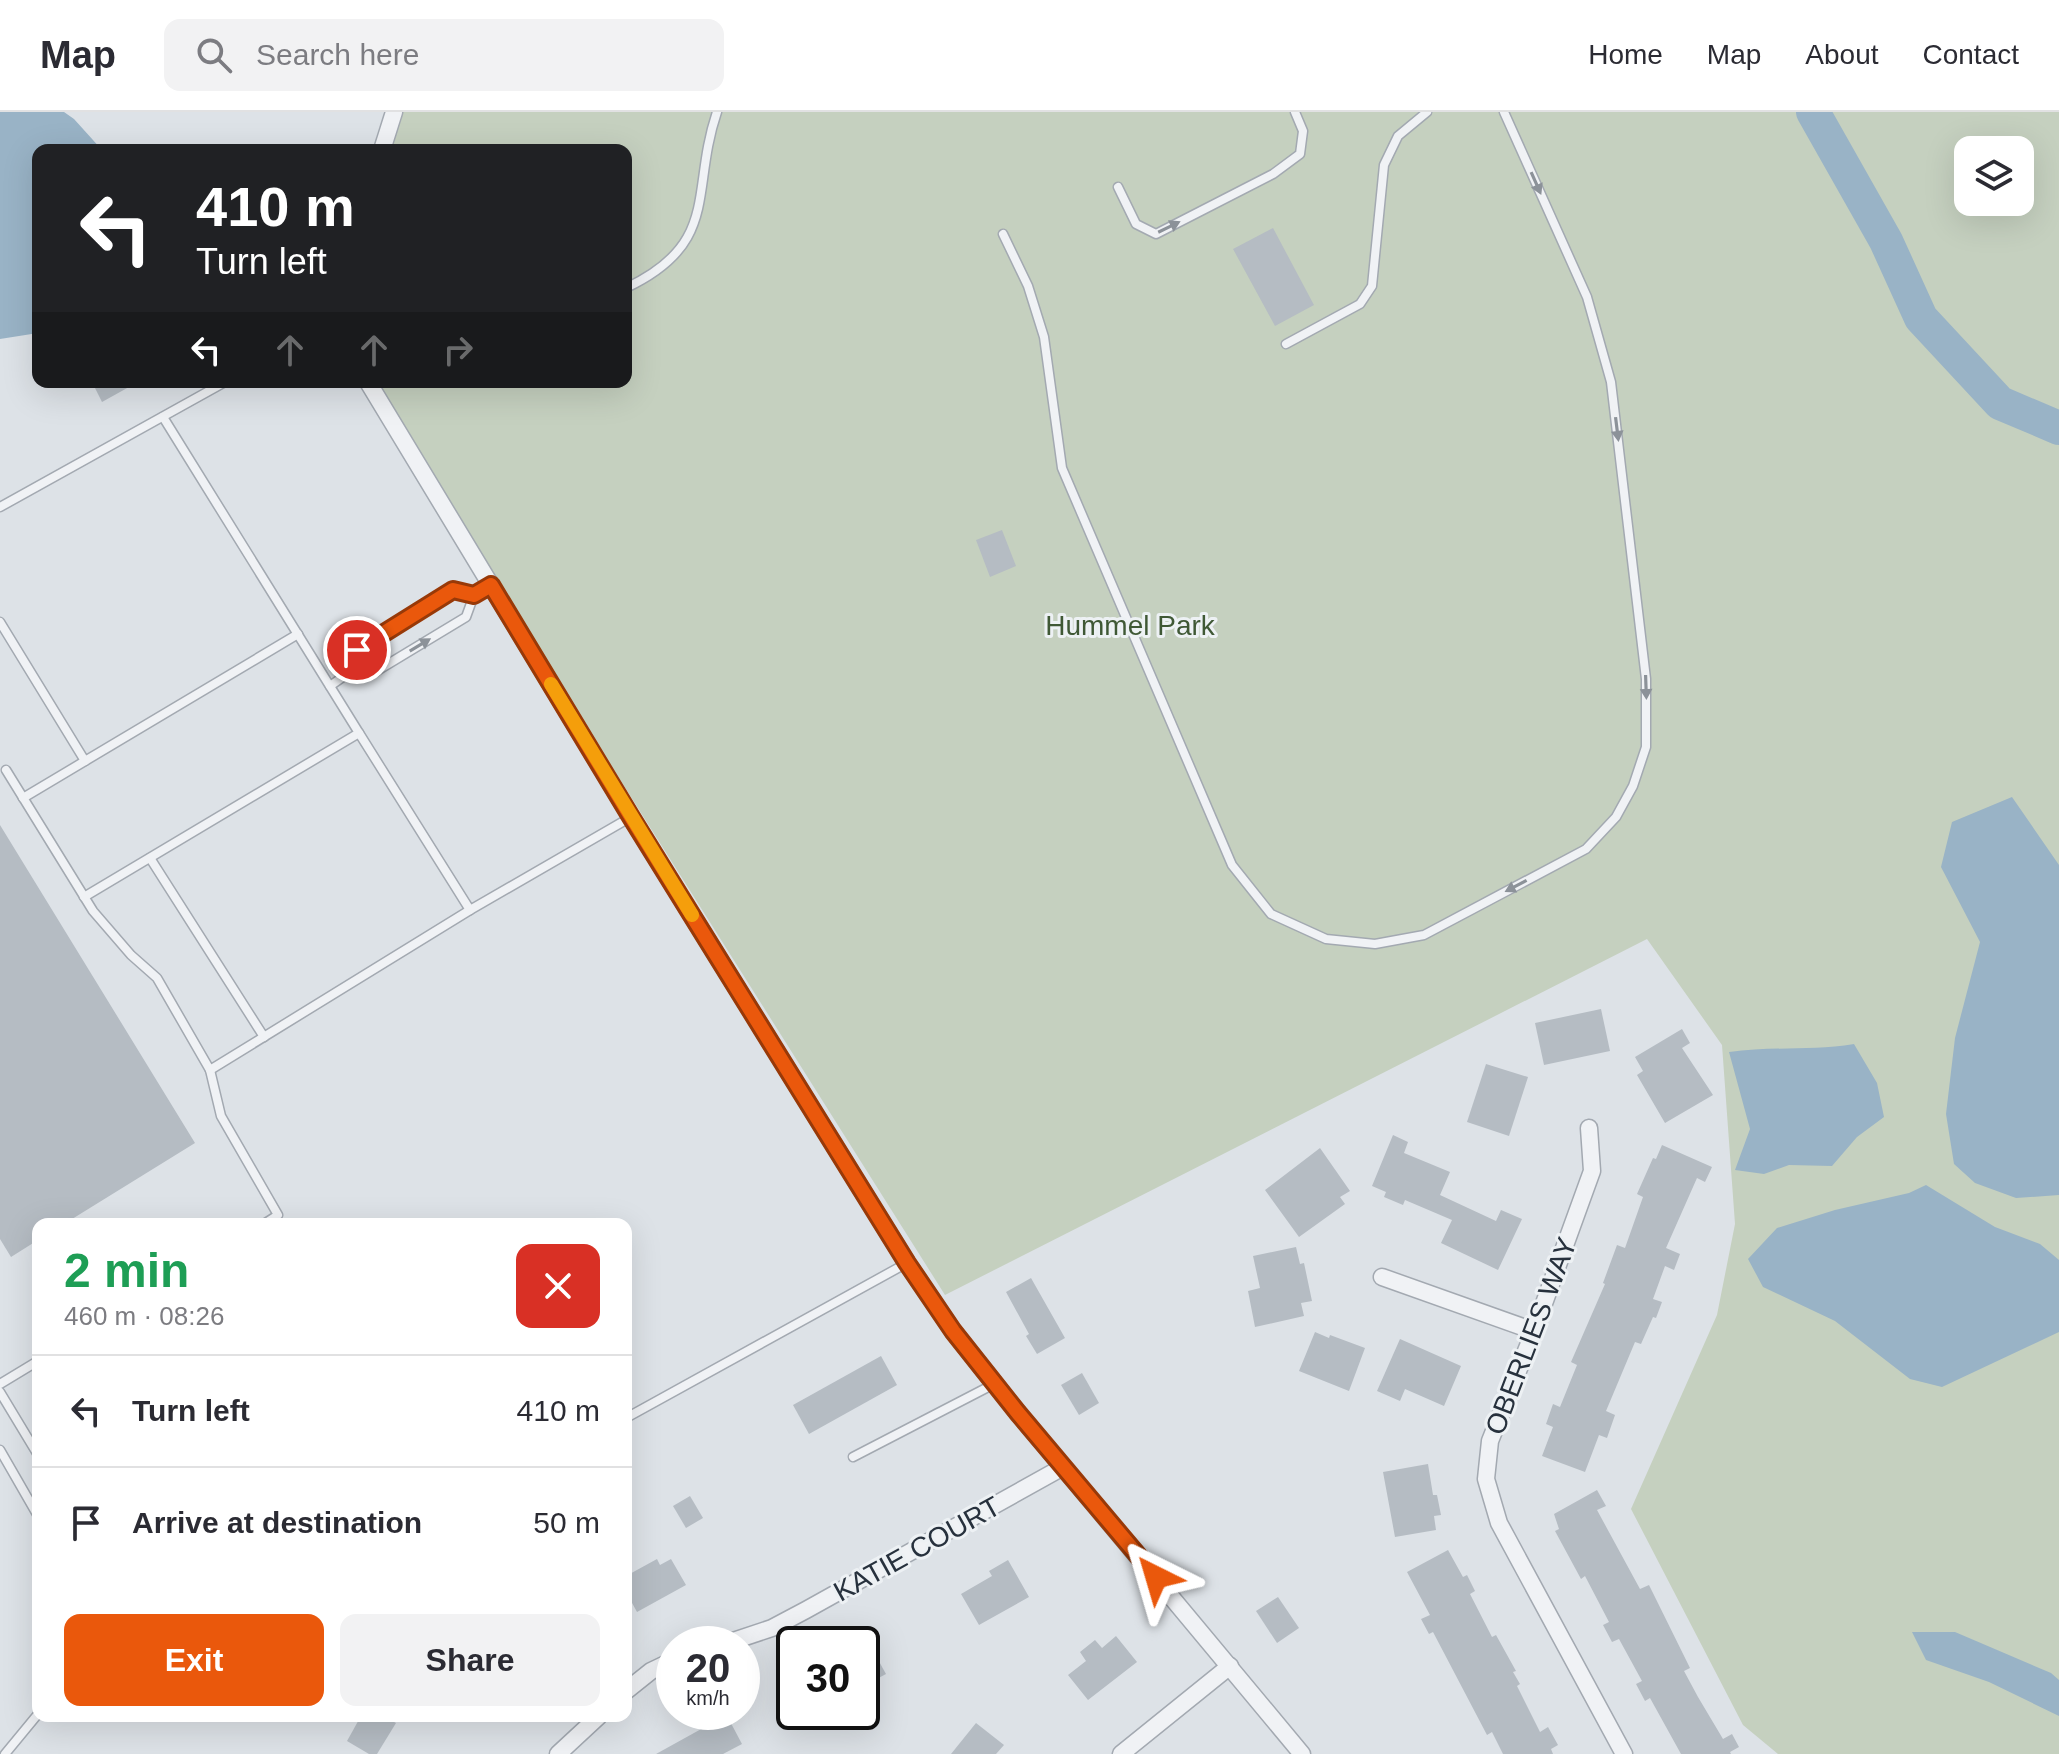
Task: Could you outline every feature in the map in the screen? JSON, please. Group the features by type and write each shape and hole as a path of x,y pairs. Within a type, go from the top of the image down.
{"street":[{"path":"384,144 394,112"},
{"path":"372,388 631,817 907,1263 953,1331 1302,1754"},
{"name":"OBERLIES WAY","path":"1589,1128 1592,1171 1490,1441 1486,1479 1499,1523 1624,1754"},
{"path":"1382,1277 1534,1331"},
{"name":"KATIE COURT","path":"760,1632 795,1616 1063,1467"},
{"path":"1121,1754 1230,1666"},
{"path":"632,1686 656,1669"},
{"path":"558,1754 593,1722"}],"lane":[{"path":"632,285 652,275 674,256 693,230 703,195 717,112"},
{"path":"1118,187 1136,224 1156,234 1273,174 1300,154 1303,131 1295,112"},
{"path":"1286,344 1360,304 1372,286 1384,165 1398,136 1427,112"},
{"path":"1003,234 1028,286 1044,337 1062,468 1232,865 1271,914 1326,939 1375,944 1424,935 1586,849 1616,817 1633,786 1646,747 1646,679 1611,382 1587,297 1504,112"},
{"path":"0,507 214,388"},
{"path":"163,417 470,910"},
{"path":"350,672 370,675 466,617 474,595 491,585"},
{"path":"330,686 350,672 357,650 453,590 474,595"},
{"path":"0,622 85,761"},
{"path":"23,798 298,634"},
{"path":"84,897 359,733"},
{"path":"6,770 93,911 131,955 157,978 210,1070 221,1116 278,1215 273,1218"},
{"path":"210,1070 470,910 631,817"},
{"path":"150,858 264,1037"},
{"path":"632,1415 907,1263"},
{"path":"0,1384 32,1365"},
{"path":"853,1457 994,1383"},
{"path":"0,1392 32,1445"},
{"path":"0,1450 32,1506"},
{"path":"5,1754 32,1721"}],"green space":[{"name":"Hummel Park","path":"392,112 2059,112 2059,1754 1778,1754 1743,1725 1631,1509 1717,1315 1735,1224 1722,1045 1647,939 945,1295 385,407 377,388 632,388 632,144 382,144"}],"water":[{"path":"0,112 64,112 97,144 32,144 32,334 0,339"},
{"path":"2012,797 2059,865 2059,1195 2016,1198 1975,1183 1954,1164 1946,1114 1955,1038 1980,942 1941,867 1952,822"},
{"path":"1854,1044 1877,1083 1884,1117 1857,1137 1832,1166 1789,1165 1764,1174 1735,1170 1750,1129 1729,1052"},
{"path":"1926,1185 1995,1227 2040,1244 2059,1260 2059,1332 1942,1387 1910,1379 1835,1321 1763,1287 1748,1259 1777,1228 1835,1210 1909,1193"},
{"path":"1912,1632 1955,1632 2051,1673 2059,1680 2059,1716 1989,1682 1926,1660"}],"building":[{"path":"1273,228 1314,305 1275,326 1233,249"},
{"path":"95,388 127,388 102,402"},
{"path":"1002,530 1016,566 990,577 976,540"},
{"path":"0,825 195,1143 74,1218 32,1218 32,1244 11,1257 0,1239"},
{"path":"1601,1009 1610,1051 1544,1065 1535,1023"},
{"path":"1682,1029 1690,1043 1682,1048 1713,1095 1665,1123 1637,1075 1643,1071 1635,1057"},
{"path":"1486,1064 1528,1077 1509,1136 1467,1122"},
{"path":"1393,1135 1408,1142 1404,1153 1450,1172 1440,1195 1496,1221 1501,1210 1522,1219 1498,1270 1441,1243 1452,1220 1405,1200 1403,1205 1384,1197 1386,1192 1372,1186"},
{"path":"1662,1145 1712,1167 1705,1182 1697,1178 1666,1248 1680,1254 1674,1270 1665,1266 1653,1299 1662,1302 1656,1318 1653,1317 1641,1344 1635,1342 1606,1411 1615,1415 1607,1438 1599,1435 1585,1472 1542,1456 1553,1427 1546,1424 1553,1404 1560,1407 1577,1365 1571,1362 1605,1284 1617,1245 1625,1248 1643,1197 1637,1194"},
{"path":"1320,1148 1350,1191 1340,1197 1345,1204 1299,1237 1265,1190"},
{"path":"1296,1247 1300,1264 1304,1263 1312,1301 1301,1303 1304,1316 1255,1327 1248,1291 1260,1288 1253,1256"},
{"path":"1031,1278 1065,1338 1037,1354 1006,1292"},
{"path":"1315,1332 1365,1348 1349,1391 1299,1371"},
{"path":"1400,1339 1461,1366 1444,1406 1405,1389 1400,1401 1377,1391"},
{"path":"881,1356 897,1385 809,1434 793,1405"},
{"path":"1082,1373 1099,1403 1079,1415 1061,1385"},
{"path":"1428,1464 1433,1495 1437,1495 1441,1515 1434,1516 1436,1530 1395,1537 1383,1472"},
{"path":"1597,1490 1606,1506 1597,1510 1640,1589 1649,1585 1690,1668 1684,1671 1698,1697 1723,1739 1732,1734 1739,1747 1731,1754 1681,1754 1650,1698 1645,1701 1636,1684 1642,1681 1619,1639 1612,1642 1603,1625 1609,1622 1585,1576 1581,1579 1555,1531 1559,1529 1554,1514"},
{"path":"690,1496 703,1518 686,1528 673,1506"},
{"path":"1448,1550 1463,1577 1467,1575 1475,1591 1470,1594 1492,1637 1496,1635 1516,1671 1513,1672 1520,1684 1517,1686 1540,1732 1548,1727 1558,1745 1551,1749 1553,1754 1503,1754 1492,1732 1487,1735 1433,1632 1429,1634 1421,1619 1430,1615 1407,1572"},
{"path":"657,1559 660,1565 671,1559 686,1585 637,1612 632,1603 632,1573"},
{"path":"1008,1560 1029,1597 979,1625 961,1594 992,1576 989,1571"},
{"path":"1278,1597 1299,1628 1277,1643 1256,1611"},
{"path":"1116,1636 1137,1662 1088,1700 1068,1675 1086,1661 1080,1652 1095,1640 1102,1648"},
{"path":"880,1663 886,1674 880,1677"},
{"path":"358,1722 396,1723 377,1754 369,1754 347,1741"},
{"path":"976,1723 1004,1745 996,1754 951,1754"},
{"path":"699,1730 735,1730 742,1744 723,1754 656,1754"}],"waterway":[{"path":"1813,112 1886,241 1921,318 2000,403 2059,428"}],"slow traffic":[{"path":"551,684 692,915"}],"route":[{"path":"357,650 453,590 474,595 491,585 907,1263 953,1331 1018,1413 1156,1577"}]}
